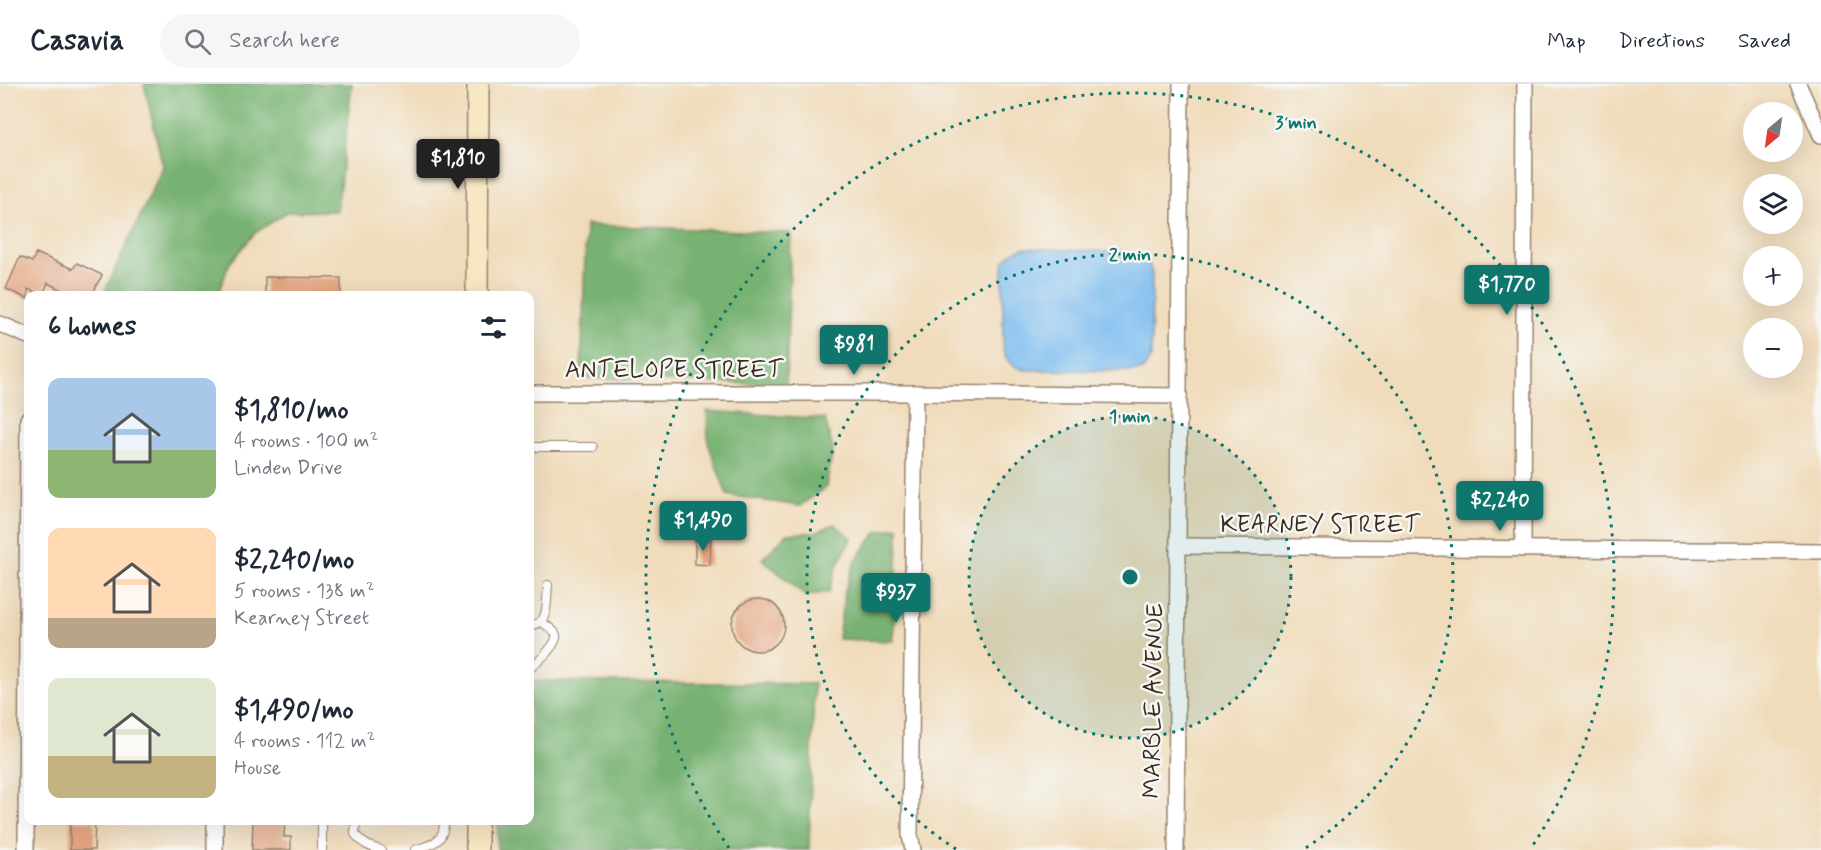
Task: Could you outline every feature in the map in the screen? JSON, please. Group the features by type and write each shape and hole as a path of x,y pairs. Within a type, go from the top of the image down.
{"street":[{"path":"477,291 478,84"},
{"name":"MARBLE AVENUE","path":"1176,850 1181,84"},
{"path":"1522,549 1525,84"},
{"path":"1797,84 1821,135"},
{"path":"0,324 24,334"},
{"name":"ANTELOPE STREET","path":"534,393 1179,396"},
{"path":"913,850 910,823 915,393"},
{"name":"KEARNEY STREET","path":"1178,546 1821,551"},
{"path":"26,825 26,850"},
{"path":"215,825 215,850"},
{"path":"477,825 477,850"}],"lane":[{"path":"534,447 593,447"},
{"path":"534,626 542,622 548,585"},
{"path":"534,665 540,661 555,641 556,636 542,622"},
{"path":"322,825 322,850"},
{"path":"356,825 355,834 362,842 369,848 381,850"},
{"path":"415,850 435,844 444,830 444,825"}],"green space":[{"path":"144,84 352,84 337,211 287,212 255,233 229,264 219,291 105,291 163,167"},
{"path":"586,225 791,233 786,385 581,378"},
{"path":"707,411 825,419 833,450 826,487 800,506 727,495 708,443"},
{"path":"834,524 852,538 838,563 829,592 806,596 762,559 787,534 816,532"},
{"path":"899,527 893,641 838,639 844,594 855,561 877,532"},
{"path":"534,681 814,684 809,850 497,850 498,825 534,825"}],"water":[{"path":"1024,248 1138,253 1147,257 1152,274 1151,356 1141,371 1025,370 1008,360 1003,349 1003,263 1013,252"}],"building":[{"path":"36,253 73,269 77,263 102,275 94,291 63,291 48,283 45,291 28,289 24,291 24,297 6,289 20,257 32,262"},
{"path":"265,277 341,278 341,291 265,291"},
{"path":"695,539 711,539 710,565 695,564"},
{"path":"753,599 763,599 777,606 784,625 777,644 763,651 753,651 743,647 736,640 732,630 732,620 736,610 743,603"},
{"path":"70,825 95,825 94,850 70,850"},
{"path":"253,825 285,825 284,837 291,837 291,850 252,850"}]}
